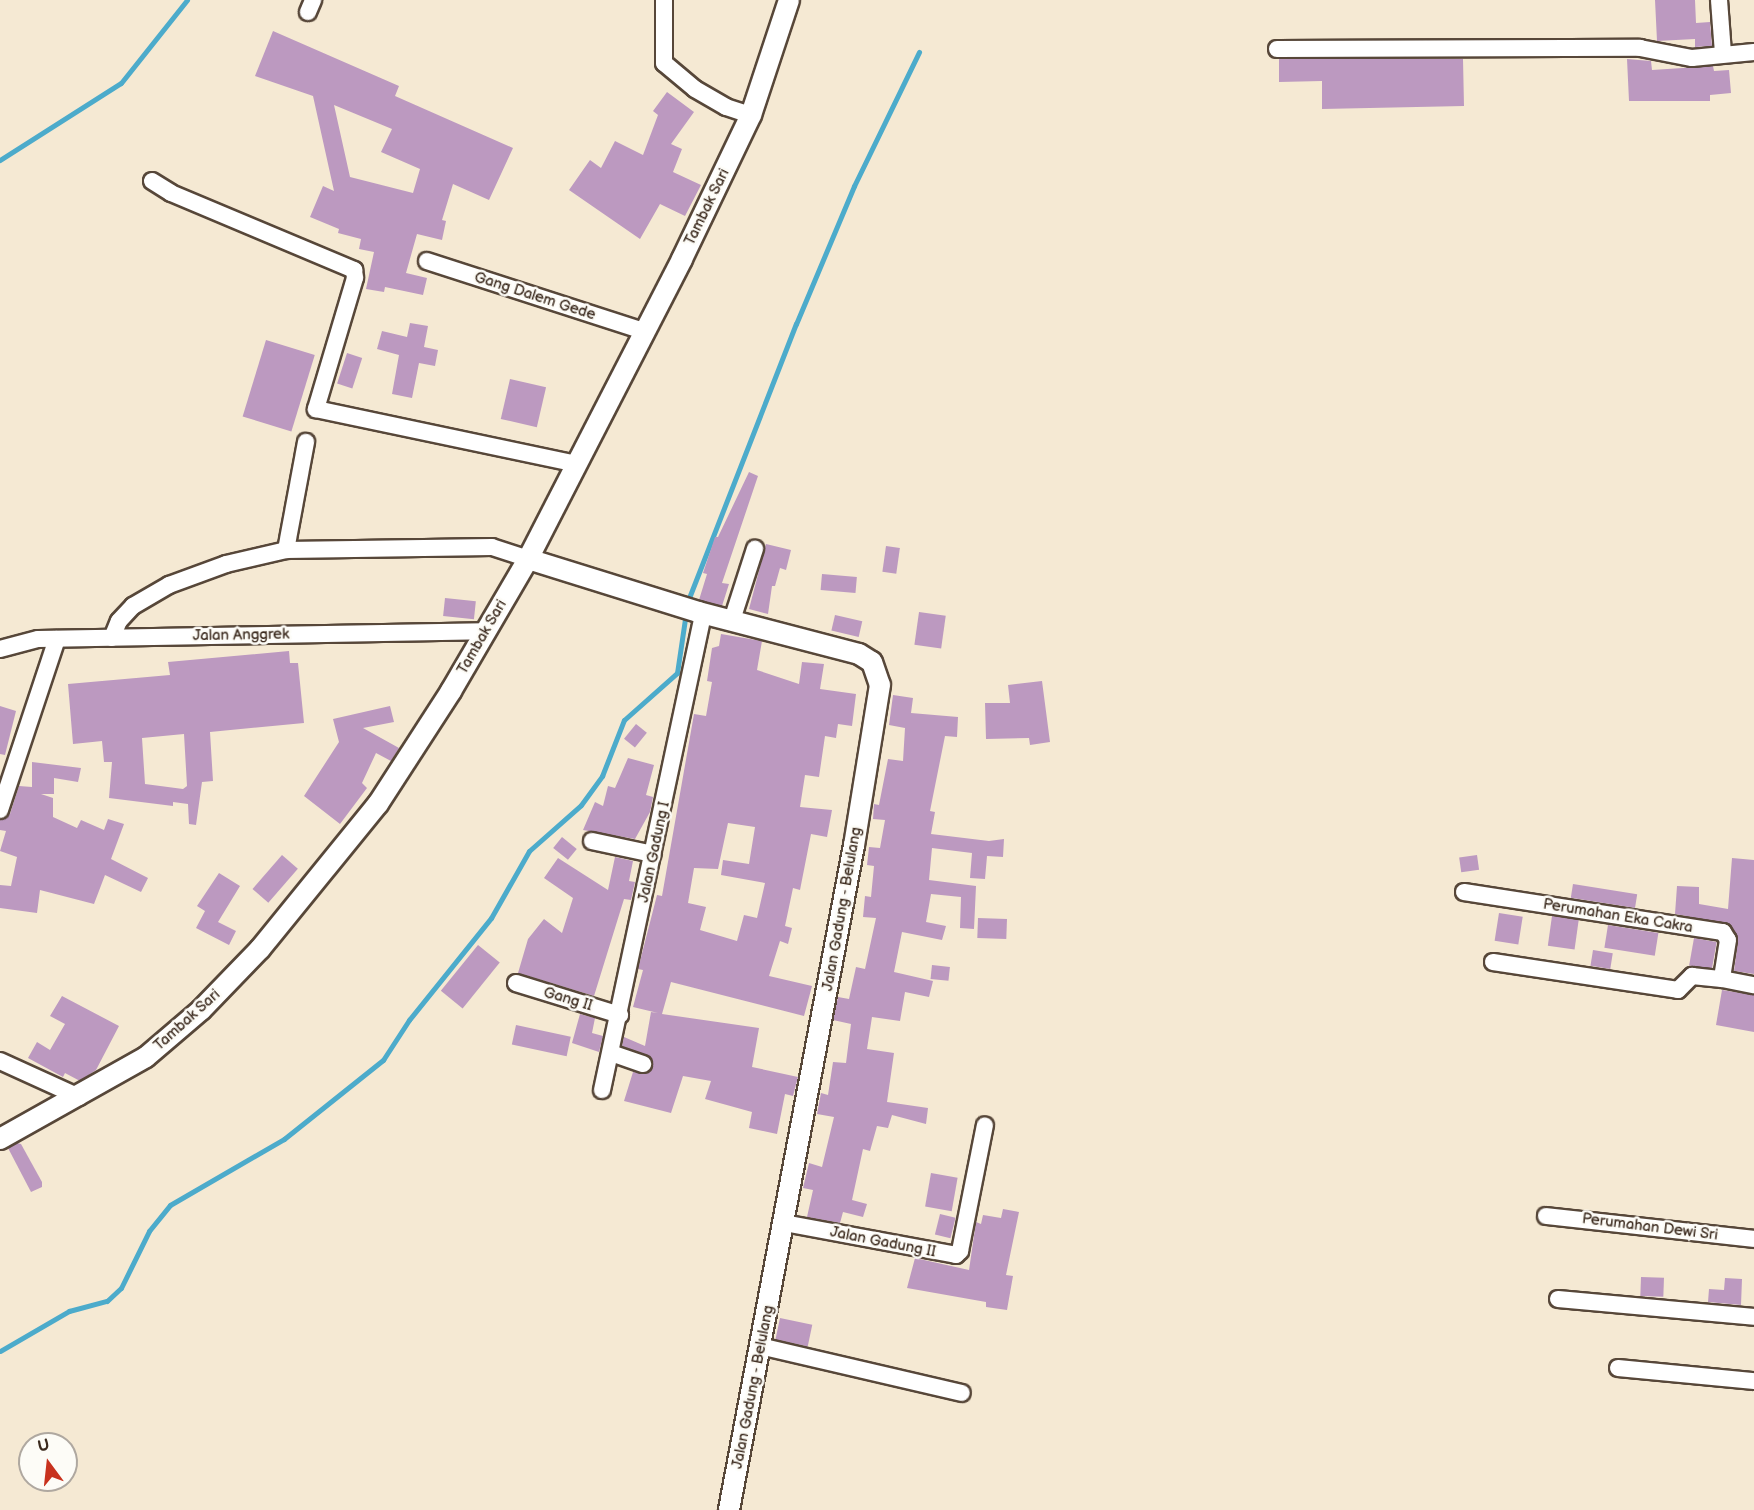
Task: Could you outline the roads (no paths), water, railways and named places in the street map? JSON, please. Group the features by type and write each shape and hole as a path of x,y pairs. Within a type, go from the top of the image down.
{"street":[{"path":"664,0 664,63 696,89 726,107 751,115"},
{"name":"Tambak Sari","path":"0,1139 79,1097 146,1057 201,1010 260,950 378,804 451,691 528,559 751,115 789,0"},
{"path":"1719,0 1723,53"},
{"path":"1277,49 1640,48 1692,57 1754,52"},
{"path":"152,181 171,193 354,270 355,278 316,409 576,464"},
{"name":"Gang Dalem Gede","path":"427,261 644,331"},
{"path":"286,550 306,442"},
{"path":"112,638 119,621 133,606 169,585 226,564 286,550 492,547 528,559"},
{"path":"732,620 755,549"},
{"name":"Jalan Gadung - Belulang","path":"528,559 701,613 859,654 872,662 880,685 784,1223 729,1510"},
{"name":"Jalan Gadung I","path":"602,1090 620,1015 701,613"},
{"name":"Jalan Anggrek","path":"0,649 57,639 484,631"},
{"path":"0,810 57,639"},
{"path":"592,841 653,854"},
{"name":"Perumahan Eka Cakra","path":"1464,892 1723,932 1728,940 1722,979"},
{"path":"1492,962 1678,990 1692,976 1754,985"},
{"name":"Gang II","path":"516,983 620,1015"},
{"path":"611,1053 643,1064"},
{"path":"0,1061 79,1097"},
{"name":"Jalan Gadung II","path":"784,1223 956,1255 960,1251 986,1125"},
{"name":"Perumahan Dewi Sri","path":"1546,1216 1754,1239"},
{"path":"1558,1299 1754,1317"},
{"path":"760,1346 962,1393"},
{"path":"1618,1368 1754,1381"}],"waterway":[{"path":"0,160 121,83 187,0"},
{"path":"687,603 796,324 854,186 919,52"},
{"path":"0,1351 69,1311 107,1301 121,1288 149,1231 170,1205 284,1139 383,1060 409,1020 491,918 529,851 581,805 602,776 624,720 677,673 686,612"}]}
